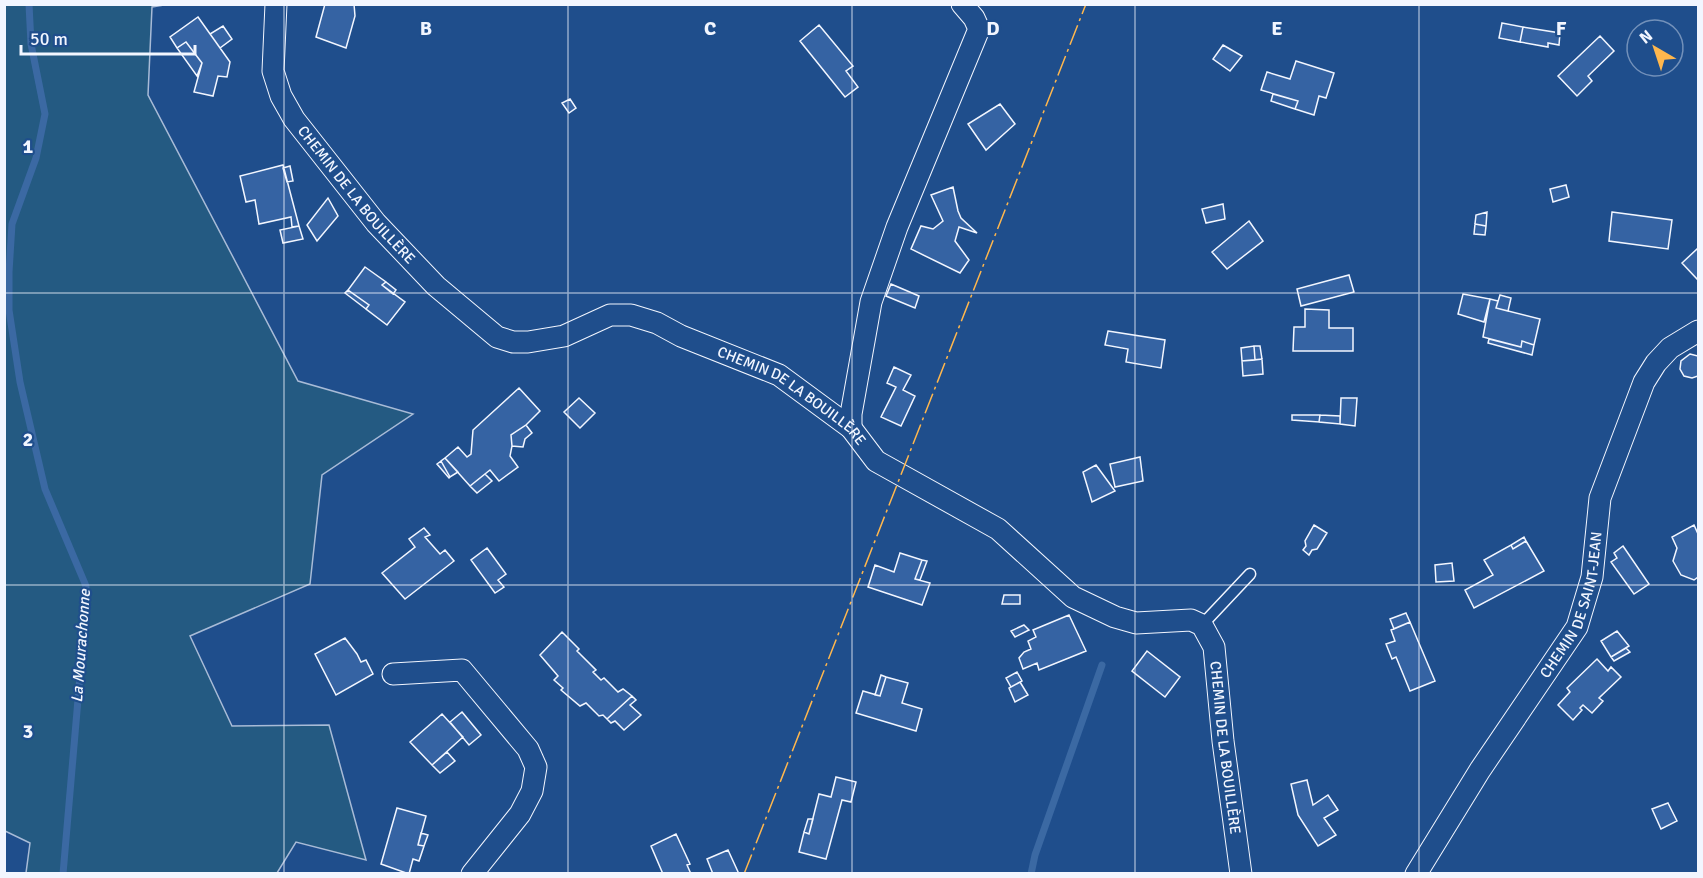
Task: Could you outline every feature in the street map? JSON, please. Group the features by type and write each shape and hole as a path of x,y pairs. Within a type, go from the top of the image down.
{"street":[{"name":"CHEMIN DE LA BOUILLÈRE","path":"276,4 273,71 281,96 294,119 376,223 436,286 497,337 513,342 528,342 564,336 610,315 631,315 657,323 681,336 779,375 850,428 876,461 998,529 1072,597 1115,617 1136,623 1191,620 1202,625 1214,647 1223,741 1240,873"},
{"path":"850,428 871,302 897,227 979,29 974,18 962,4"},
{"name":"CHEMIN DE SAINT-JEAN","path":"1416,873 1480,770 1577,627 1592,577 1600,498 1644,382 1656,363 1670,348 1698,331"},
{"path":"393,674 462,670 528,749 536,767 532,792 520,814 472,873"}],"lane":[{"path":"1202,625 1250,574"}],"shaded area":[{"path":"5,4 164,5 152,7 148,95 298,381 413,414 322,475 310,584 190,636 232,726 329,725 366,860 296,842 277,873 26,873 30,843 5,831"}],"building":[{"path":"325,4 354,4 355,16 346,48 316,37"},
{"path":"198,17 230,62 227,77 218,76 213,96 194,92 202,63 186,42 177,48 170,37"},
{"path":"1502,23 1523,27 1520,42 1499,38"},
{"path":"819,25 853,66 846,71 858,87 845,97 800,41"},
{"path":"223,26 232,39 220,48 210,34"},
{"path":"1523,27 1560,33 1559,45 1548,43 1548,47 1520,42"},
{"path":"1600,36 1614,51 1588,76 1592,81 1577,96 1558,76"},
{"path":"186,42 202,63 197,76 177,48"},
{"path":"1223,45 1242,56 1230,71 1213,59"},
{"path":"1296,61 1334,73 1326,98 1319,96 1314,115 1295,109 1298,101 1261,90 1267,72 1290,79"},
{"path":"1273,94 1298,101 1295,109 1271,101"},
{"path":"570,99 576,108 569,113 562,103"},
{"path":"1000,104 1015,124 986,150 968,124"},
{"path":"283,165 299,226 292,227 291,217 259,224 255,200 246,202 240,176"},
{"path":"290,166 293,181 287,182 283,168"},
{"path":"1566,185 1569,197 1553,202 1550,189"},
{"path":"953,187 961,218 977,233 959,227 955,241 969,260 960,273 911,249 921,226 933,229 943,221 931,195"},
{"path":"328,198 338,216 317,241 307,225"},
{"path":"1223,204 1225,219 1206,223 1202,209"},
{"path":"1487,212 1486,226 1475,224 1476,215"},
{"path":"1612,212 1672,220 1668,249 1609,241"},
{"path":"1249,221 1263,241 1227,269 1212,252"},
{"path":"1475,224 1486,226 1485,235 1474,234"},
{"path":"299,226 303,239 283,243 280,230"},
{"path":"1697,249 1698,251 1698,280 1682,263"},
{"path":"365,267 386,282 382,285 405,302 387,325 366,309 369,305 348,290"},
{"path":"1349,275 1354,292 1301,306 1297,289"},
{"path":"386,282 396,290 393,294 382,285"},
{"path":"891,284 919,296 915,308 886,296"},
{"path":"348,290 369,305 366,309 345,293"},
{"path":"1463,294 1490,299 1484,322 1458,314"},
{"path":"1500,295 1511,298 1508,311 1496,308"},
{"path":"1490,299 1498,301 1496,308 1540,319 1534,345 1522,341 1521,347 1483,337"},
{"path":"1305,309 1329,310 1329,328 1353,328 1353,351 1293,351 1294,327 1305,327"},
{"path":"1108,331 1165,340 1161,368 1126,362 1128,349 1105,345"},
{"path":"1489,339 1521,347 1522,341 1534,345 1532,355 1488,343"},
{"path":"1254,346 1255,360 1242,361 1241,348"},
{"path":"1254,346 1260,346 1262,359 1255,360"},
{"path":"1690,354 1698,356 1698,376 1692,378 1684,376 1680,369 1681,361"},
{"path":"1262,359 1263,374 1243,376 1242,361"},
{"path":"894,367 911,375 903,390 915,396 901,426 881,417 896,387 887,383"},
{"path":"519,388 540,411 526,425 511,435 510,456 518,467 499,481 490,470 470,486 445,458 458,447 467,457 471,454 473,430"},
{"path":"579,398 595,413 580,428 564,412"},
{"path":"1341,398 1357,398 1355,426 1340,424"},
{"path":"1292,415 1320,415 1319,422 1292,420"},
{"path":"1320,415 1340,416 1340,424 1319,422"},
{"path":"526,425 532,433 525,439 523,447 512,446 511,435"},
{"path":"1140,457 1143,481 1115,487 1110,464"},
{"path":"445,458 458,472 450,477 441,461"},
{"path":"441,461 450,477 449,478 437,464"},
{"path":"1096,465 1115,491 1092,502 1083,472"},
{"path":"485,474 492,481 477,493 470,486"},
{"path":"1314,525 1327,533 1317,549 1312,550 1309,555 1303,550"},
{"path":"1694,525 1698,534 1698,577 1694,580 1681,575 1673,561 1677,548 1672,537"},
{"path":"424,528 430,535 425,537 440,554 445,550 454,561 405,599 382,573 415,547 409,539"},
{"path":"1524,537 1526,541 1513,549 1511,545"},
{"path":"1526,541 1544,571 1474,608 1465,590 1493,575 1484,560 1511,545 1513,549"},
{"path":"1623,546 1649,584 1634,594 1611,562 1617,558 1614,553"},
{"path":"487,548 506,574 498,580 504,587 495,593 471,560"},
{"path":"900,553 922,560 915,579 930,583 922,605 868,587 875,565 894,572"},
{"path":"922,560 927,561 920,580 915,579"},
{"path":"1452,563 1454,581 1436,582 1435,565"},
{"path":"1004,595 1020,595 1020,604 1002,604"},
{"path":"1406,613 1410,622 1394,629 1390,619"},
{"path":"1069,615 1086,651 1039,670 1037,663 1023,669 1019,658 1031,649 1028,641 1036,637 1033,630"},
{"path":"1410,622 1435,681 1410,691 1396,657 1392,659 1386,644 1395,641 1391,630"},
{"path":"1024,625 1029,630 1015,637 1011,631"},
{"path":"1617,631 1629,646 1611,657 1601,641"},
{"path":"562,632 579,649 577,651 596,670 593,672 601,680 604,678 618,692 623,689 632,696 607,719 603,715 599,716 586,703 580,706 561,690 563,688 554,680 558,676 540,655"},
{"path":"345,638 361,662 366,660 373,674 336,695 315,654"},
{"path":"1626,648 1630,652 1614,661 1611,657"},
{"path":"1147,651 1180,677 1165,697 1132,671"},
{"path":"1597,659 1608,671 1611,667 1621,677 1599,698 1603,701 1592,713 1583,705 1580,708 1582,710 1573,720 1558,705 1570,692 1567,688"},
{"path":"1017,672 1022,681 1011,687 1006,678"},
{"path":"881,675 886,677 880,696 875,695"},
{"path":"886,677 908,683 902,703 922,709 916,731 856,713 863,691 880,696"},
{"path":"1020,682 1028,695 1015,702 1009,688"},
{"path":"632,696 636,700 630,705 641,715 624,730 615,721 611,723 607,719"},
{"path":"462,712 481,735 469,745 450,722"},
{"path":"442,714 463,737 432,765 410,742"},
{"path":"447,752 455,761 440,773 432,765"},
{"path":"836,777 856,782 851,802 842,800 826,859 799,852 804,832 809,834 819,794 831,797"},
{"path":"1307,780 1313,805 1328,795 1338,810 1324,818 1336,835 1318,846 1298,815 1291,784"},
{"path":"1668,803 1677,821 1661,829 1652,809"},
{"path":"397,808 426,816 418,845 424,846 419,861 413,859 409,874 381,864"},
{"path":"808,819 813,819 809,834 804,832"},
{"path":"421,833 428,835 424,846 418,845"},
{"path":"676,834 690,864 687,865 691,874 663,874 651,846"},
{"path":"728,850 739,874 713,874 707,859"}],"waterway":[{"name":"La Mourachonne","path":"29,4 31,44 45,114 36,158 12,224 9,310 20,382 45,489 86,586 63,874"},
{"path":"1031,874 1035,855 1102,665"}],"power":[{"path":"744,874 1086,4"}]}
